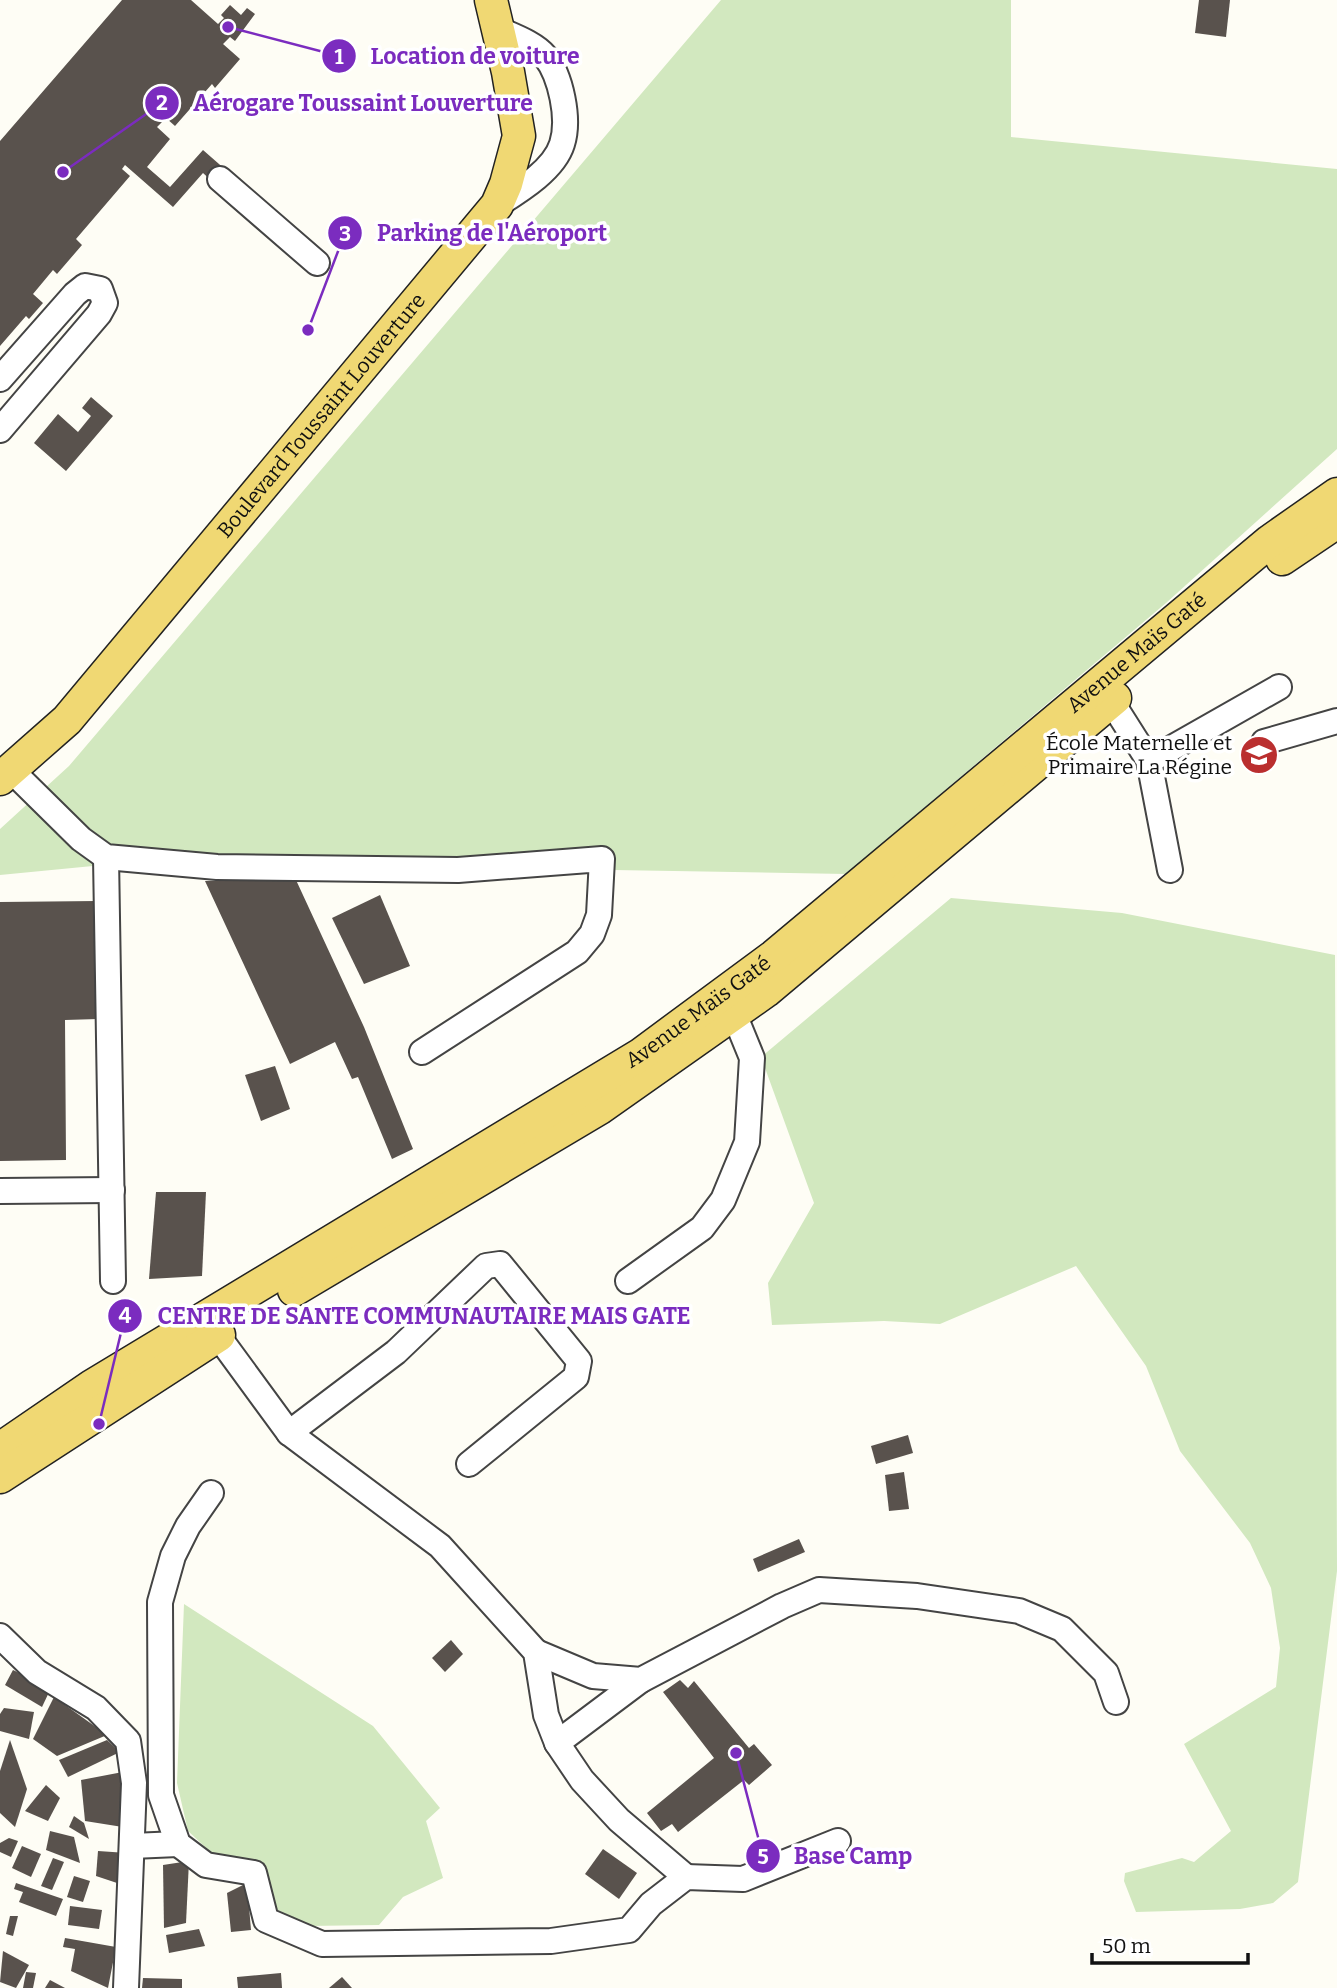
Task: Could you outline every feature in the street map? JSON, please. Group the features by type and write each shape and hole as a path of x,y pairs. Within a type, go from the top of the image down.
{"main road":[{"name":"Boulevard Toussaint Louverture","path":"6,775 66,720 497,205 506,184 519,136 494,14"},
{"name":"Avenue Maïs Gaté","path":"0,1477 212,1327 640,1055 774,957 1270,541 1337,494"},
{"name":"Avenue Maïs Gaté","path":"0,1449 92,1386 212,1327 600,1108 734,1014 858,917 1294,549 1337,523"}],"street":[{"path":"494,14 545,56 564,109 562,145 535,181 497,205"},
{"path":"220,179 317,263"},
{"path":"0,379 75,294 85,286 100,289 105,303 99,314 0,430"},
{"path":"1149,761 1279,687"},
{"path":"1111,701 1149,761 1170,870"},
{"path":"1264,743 1337,721"},
{"path":"6,775 106,857 217,867 458,870 602,859 598,915 592,934 577,952 422,1052"},
{"path":"106,857 113,1281"},
{"path":"628,1281 702,1228 723,1200 747,1142 752,1058 734,1014"},
{"path":"0,1191 112,1191"},
{"path":"289,1433 396,1352 486,1266 500,1264 574,1351 579,1362 576,1377 469,1464"},
{"path":"212,1327 289,1433 440,1546 536,1652 593,1676 641,1680"},
{"path":"211,1493 188,1526 173,1556 160,1602 161,1795 178,1844 206,1865 254,1873 266,1920 322,1944 551,1941 629,1930 651,1904 686,1877"},
{"path":"557,1743 641,1680 782,1606 819,1590 917,1596 1018,1611 1062,1629 1106,1673 1116,1702"},
{"path":"0,1636 37,1672 96,1708 128,1741 134,1783 126,1988"},
{"path":"536,1652 546,1716 557,1743 582,1780 619,1820 686,1877 743,1879 838,1841"},
{"path":"132,1846 178,1844"}],"green space":[{"path":"721,0 1011,0 1011,137 1337,169 1337,449 1166,603 846,874 134,862 0,875 0,829 69,766"},
{"path":"951,898 1122,913 1335,955 1337,1571 1298,1882 1273,1903 1240,1909 1136,1912 1124,1881 1125,1873 1182,1858 1194,1862 1231,1831 1184,1744 1276,1687 1280,1648 1271,1588 1250,1543 1180,1451 1146,1366 1076,1266 940,1324 884,1321 772,1325 768,1283 814,1203 761,1057"},
{"path":"184,1604 373,1726 440,1808 426,1821 443,1878 403,1897 379,1925 308,1926 265,1903 188,1831 177,1783"}],"building":[{"path":"122,0 191,0 218,24 224,18 221,15 230,5 241,15 247,8 255,14 235,41 230,37 223,44 240,59 215,88 212,84 175,126 166,118 157,127 170,139 147,167 170,187 203,150 227,171 215,184 203,173 173,207 125,165 122,169 130,176 76,239 82,245 57,274 53,270 33,294 43,303 29,319 26,316 0,346 0,141"},
{"path":"1199,0 1230,0 1226,37 1195,33"},
{"path":"91,397 113,416 66,471 34,443 58,414 78,432 91,416 82,408"},
{"path":"296,880 364,1027 413,1149 392,1159 358,1077 352,1079 335,1042 290,1064 205,881"},
{"path":"380,895 410,966 364,984 332,918"},
{"path":"97,901 98,1019 65,1020 66,1160 0,1161 0,902"},
{"path":"275,1066 290,1109 261,1121 245,1075"},
{"path":"156,1192 206,1192 202,1276 149,1279"},
{"path":"908,1435 913,1453 876,1464 871,1446"},
{"path":"904,1472 909,1509 889,1511 885,1475"},
{"path":"799,1539 805,1552 758,1572 753,1559"},
{"path":"451,1640 463,1654 445,1672 432,1658"},
{"path":"13,1670 51,1688 42,1707 5,1685"},
{"path":"680,1680 688,1688 694,1681 749,1748 754,1744 772,1765 749,1785 744,1780 678,1832 672,1824 661,1831 647,1813 714,1758 663,1692"},
{"path":"54,1697 107,1735 57,1756 33,1739"},
{"path":"4,1708 34,1712 29,1739 0,1731 0,1714"},
{"path":"10,1740 27,1789 15,1827 0,1813 0,1771"},
{"path":"107,1740 120,1752 68,1777 59,1760"},
{"path":"128,1771 129,1828 85,1821 81,1780"},
{"path":"46,1785 60,1798 48,1821 25,1811"},
{"path":"74,1816 84,1823 89,1839 69,1827"},
{"path":"50,1831 74,1837 80,1863 46,1850"},
{"path":"9,1838 18,1841 11,1857 0,1852 0,1843"},
{"path":"22,1846 41,1854 31,1877 12,1868"},
{"path":"603,1849 637,1873 619,1899 585,1874"},
{"path":"98,1851 127,1853 120,1884 96,1876"},
{"path":"53,1858 64,1862 52,1890 41,1886"},
{"path":"189,1861 186,1923 164,1928 163,1865"},
{"path":"74,1876 90,1881 83,1902 67,1897"},
{"path":"16,1883 63,1899 56,1916 19,1902 23,1892 14,1889"},
{"path":"247,1883 251,1930 231,1932 227,1893"},
{"path":"70,1906 102,1910 99,1929 68,1925"},
{"path":"10,1916 18,1916 13,1936 6,1934"},
{"path":"199,1929 205,1946 169,1953 166,1935"},
{"path":"65,1938 116,1947 108,1988 71,1971 75,1949 63,1947"},
{"path":"3,1951 29,1965 16,1988 0,1982"},
{"path":"26,1972 36,1973 33,1988 23,1988"},
{"path":"281,1973 282,1988 238,1988 237,1977"},
{"path":"342,1977 352,1988 329,1988"},
{"path":"143,1978 182,1979 182,1988 142,1988"},
{"path":"50,1980 65,1988 45,1988"}],"place":[{"name":"Location de voiture","path":"228,27"},
{"name":"Aérogare Toussaint Louverture","path":"63,172"},
{"name":"Parking de l'Aéroport","path":"308,330"},
{"name":"École Maternelle et Primaire La Régine","path":"1259,755"},
{"name":"CENTRE DE SANTE COMMUNAUTAIRE MAIS GATE","path":"99,1424"},
{"name":"Base Camp","path":"736,1753"}]}
